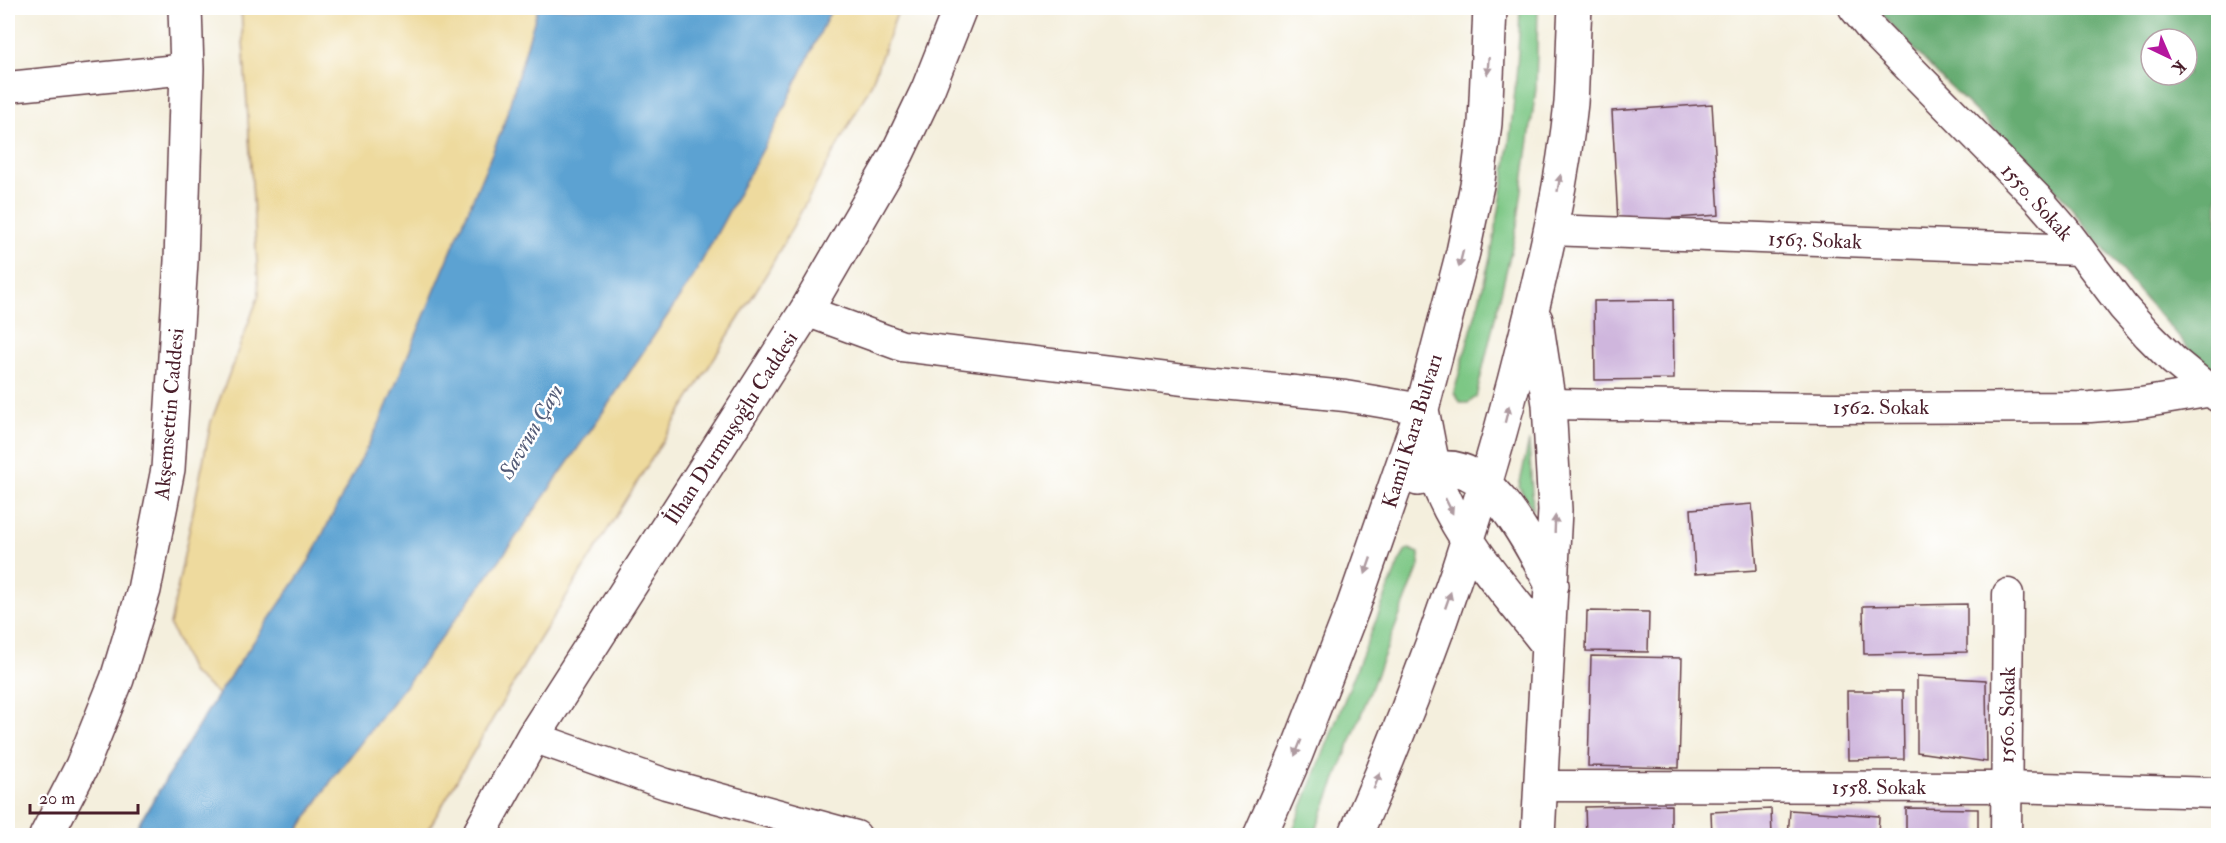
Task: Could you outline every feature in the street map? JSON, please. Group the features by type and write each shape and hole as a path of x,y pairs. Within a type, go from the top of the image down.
{"street":[{"name":"Akşemsettin Caddesi","path":"46,836 82,766 117,679 144,590 168,469 181,261 187,69 185,8"},
{"name":"İlhan Durmuşoğlu Caddesi","path":"478,836 533,737 806,311 897,154 928,88 960,8"},
{"name":"Kamil Kara Bulvarı","path":"1260,836 1296,754 1352,610 1422,409 1463,252 1478,180 1485,123 1490,8"},
{"path":"1355,836 1436,635 1468,543 1505,419 1550,230 1570,103 1575,8"},
{"name":"1550. Sokak","path":"1854,8 1872,30 2038,199 2148,335 2173,360 2215,394"},
{"path":"8,87 187,69"},
{"name":"1563. Sokak","path":"1550,230 2080,250"},
{"path":"1533,305 1549,404 1555,510 1538,836"},
{"path":"806,311 902,346 1184,380 1345,396 1422,409 1434,470 1468,543 1548,645"},
{"name":"1562. Sokak","path":"1549,404 1830,408 2090,407 2215,394"},
{"path":"1382,524 1418,479 1434,470 1454,468 1472,474 1486,484 1526,538 1552,585"},
{"name":"1560. Sokak","path":"2006,836 2008,594"},
{"path":"533,737 666,784 856,836"},
{"name":"1558. Sokak","path":"1540,786 2006,788 2218,793"}],"green space":[{"path":"1520,8 1538,8 1536,89 1517,226 1476,397 1468,403 1461,403 1454,393 1490,258 1504,181 1515,95"},
{"path":"1876,8 2218,8 2218,378 2197,358 2139,292 2055,189 1937,74"},
{"path":"1529,441 1533,510 1519,487"},
{"path":"1409,549 1419,553 1419,566 1314,835 1291,835 1399,562"}],"sand":[{"path":"241,8 538,8 503,127 380,422 309,561 218,694 192,673 170,625 211,422 259,295"},
{"path":"832,8 899,8 871,85 767,273 533,650 425,835 295,836 331,781 504,554 693,277 775,127"}],"water":[{"name":"Savrun Çayı","path":"538,8 832,8 775,127 693,277 504,554 331,781 295,835 132,835 218,694 309,561 380,422 503,127"}],"building":[{"path":"1712,104 1719,215 1618,222 1612,111"},
{"path":"1673,300 1674,379 1595,380 1594,301"},
{"path":"1752,504 1757,570 1695,574 1691,509"},
{"path":"1967,604 1967,652 1864,654 1863,606"},
{"path":"1587,611 1649,612 1648,652 1586,651"},
{"path":"1591,656 1682,658 1679,768 1588,766"},
{"path":"1917,676 1986,680 1987,762 1917,752"},
{"path":"1847,691 1903,691 1904,759 1848,760"},
{"path":"1671,805 1671,836 1586,836 1585,807"},
{"path":"1906,808 1978,809 1978,836 1906,836"},
{"path":"1771,809 1772,836 1712,836 1711,812"},
{"path":"1790,810 1879,816 1878,836 1788,836"}]}
